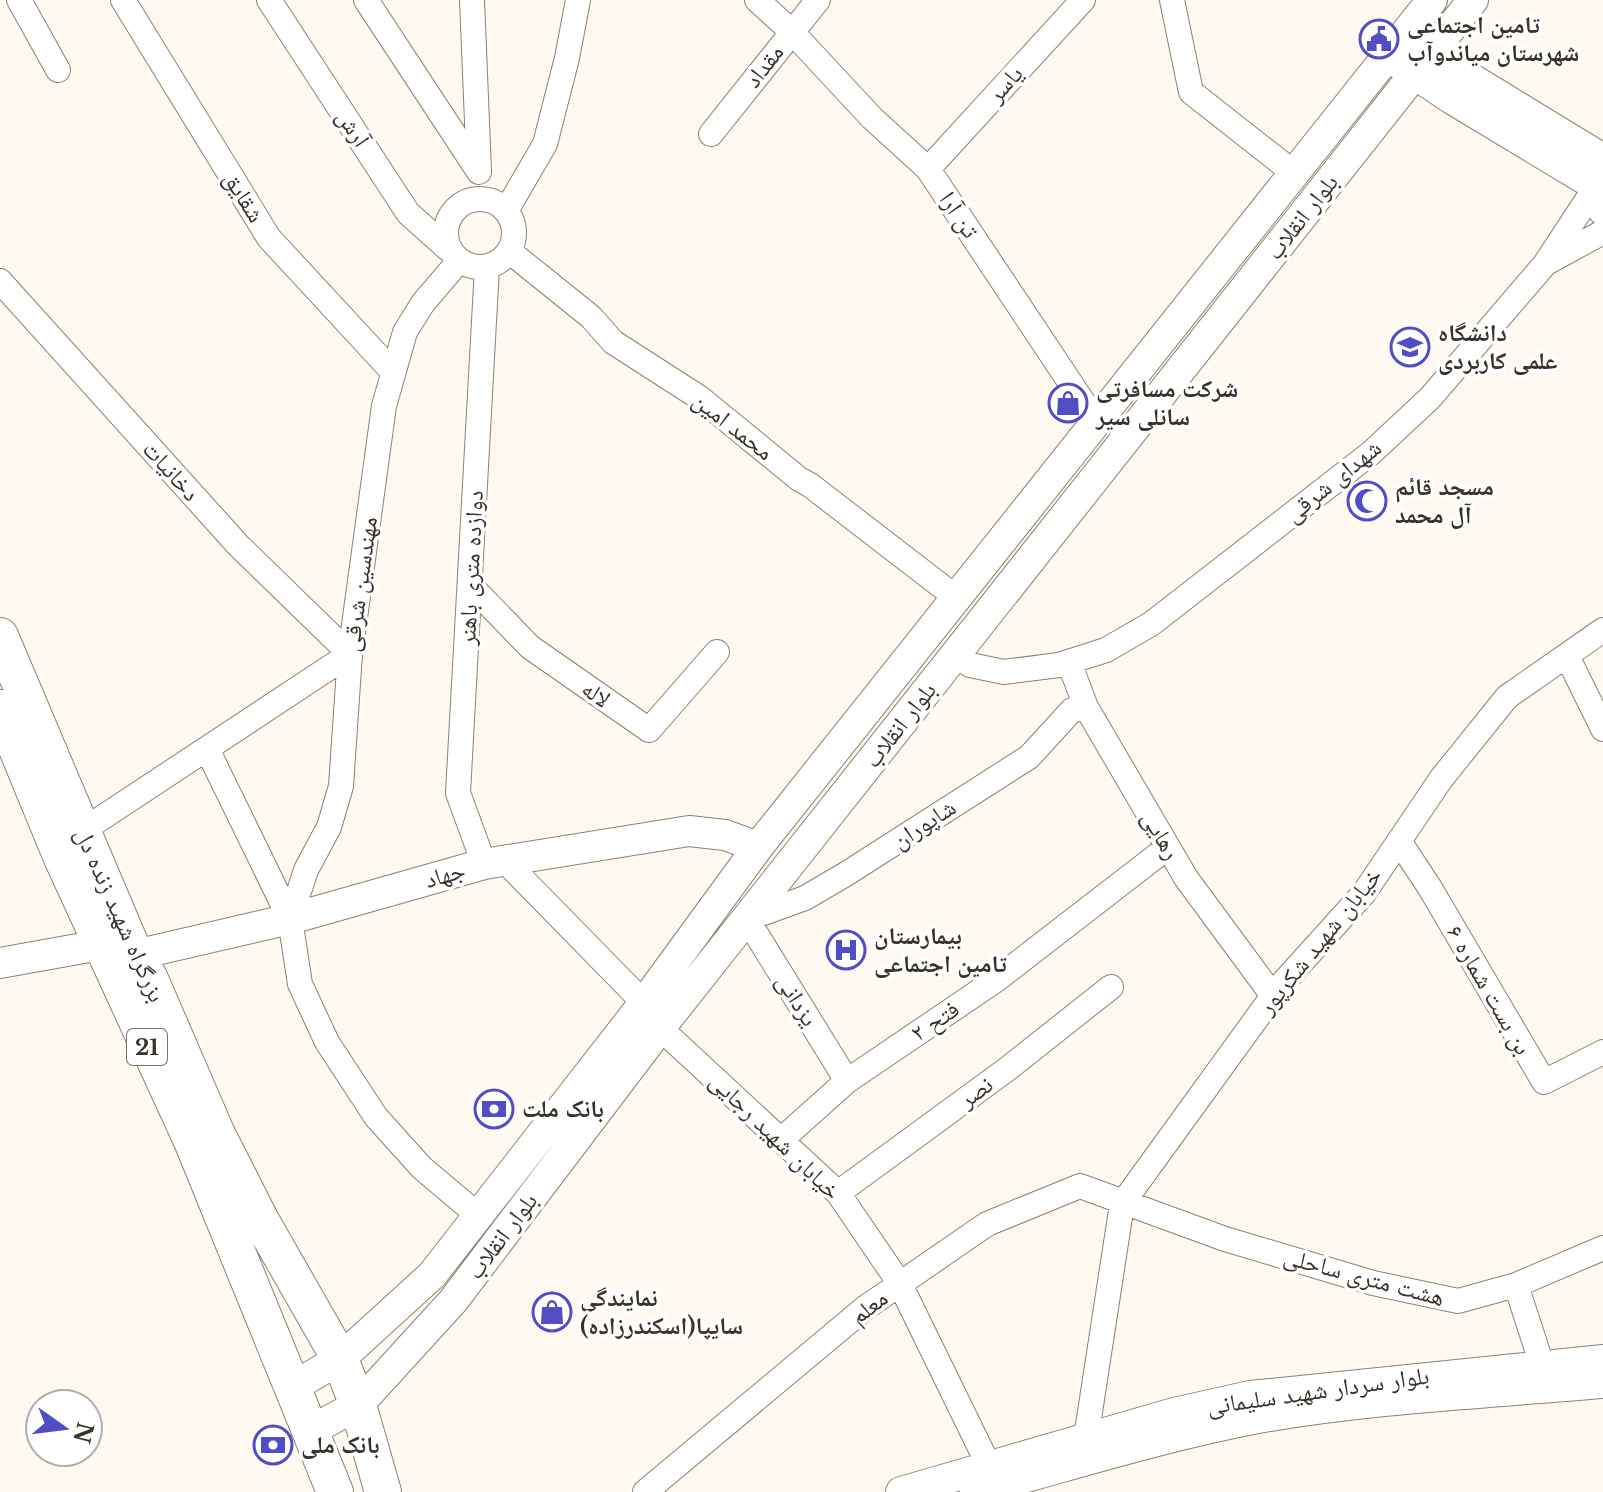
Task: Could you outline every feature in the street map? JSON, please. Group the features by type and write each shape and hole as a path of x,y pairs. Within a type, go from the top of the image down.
{"highway":[{"name":"بزرگراه شهید زنده دل","path":"0,636 135,955 149,977 216,1132 253,1207 340,1359"},
{"name":"بزرگراه شهید زنده دل","path":"0,708 100,945 192,1141 293,1387"},
{"name":"21","path":"340,1359 358,1405 383,1492"},
{"name":"21","path":"293,1387 335,1492"}],"main road":[{"name":"بلوار انقلاب","path":"310,1431 358,1405 453,1301 652,1016 758,847 1432,0"},
{"name":"بلوار انقلاب","path":"293,1387 340,1359 432,1275 652,1016 747,919 1473,0"},
{"path":"1407,33 1424,63 1477,115 1599,181"},
{"path":"1388,56 1424,63"},
{"path":"929,635 955,654"},
{"name":"جهاد","path":"135,955 290,919 495,863 689,831 725,835 758,847"},
{"path":"0,963 100,945"},
{"path":"432,1275 453,1301"},
{"name":"بلوار سردار شهید سلیمانی","path":"901,1492 1174,1413 1250,1396 1603,1360"},
{"name":"بلوار سردار شهید سلیمانی","path":"973,1492 1179,1436 1256,1419 1320,1409 1603,1383"}],"street":[{"path":"19,0 58,70"},
{"name":"شقایق","path":"123,0 269,238 393,372"},
{"name":"آرش","path":"269,0 408,213 453,254"},
{"path":"366,0 514,231 509,251 502,260 487,267 470,267 453,254 445,230 448,219 465,202 476,199 497,205"},
{"path":"472,0 479,172"},
{"path":"497,205 545,144 578,0"},
{"name":"تن آرا","path":"757,0 791,31 872,118 928,169 1097,423"},
{"name":"مقداد","path":"711,134 818,0"},
{"name":"یاسر","path":"928,169 1083,0"},
{"path":"1172,0 1191,92 1294,173"},
{"name":"شهدای شرقی","path":"955,654 970,665 1004,672 1069,662 1106,650 1151,624 1371,453 1430,398 1545,264 1599,181"},
{"path":"1545,264 1603,232"},
{"name":"محمد امین","path":"509,251 591,317 613,342 700,398 799,479 958,599"},
{"name":"مهندسین شرقی","path":"290,919 306,870 329,827 341,786 350,654 384,406 405,332 453,254"},
{"name":"دوازده متری باهنر","path":"487,267 458,793 495,863"},
{"name":"دخانیات","path":"0,281 238,545 350,654"},
{"name":"لاله","path":"470,585 530,647 649,730 717,652"},
{"name":"خیابان شهید شکرپور","path":"1122,1204 1273,996 1364,893 1441,779 1507,697 1603,630"},
{"path":"82,831 208,751 350,654"},
{"path":"1567,656 1603,729"},
{"name":"رهایی","path":"1069,662 1086,707 1186,878 1273,996"},
{"name":"شاپوران","path":"747,919 805,898 846,874 1029,757 1072,710 1086,707"},
{"path":"208,751 290,919 300,984 327,1042 376,1117 422,1168 479,1216"},
{"name":"بن بست شماره ۶","path":"1399,841 1544,1082 1603,1052"},
{"name":"فتح ۲","path":"781,1140 847,1081 996,980 1168,847"},
{"name":"خیابان شهید رجایی","path":"495,863 838,1193 900,1284 989,1466"},
{"name":"یزدانی","path":"747,919 847,1081"},
{"name":"نصر","path":"838,1193 1006,1070 1111,987"},
{"name":"معلم","path":"645,1492 865,1308 987,1224 1080,1186 1122,1204"},
{"path":"1086,1438 1122,1204"},
{"name":"هشت متری ساحلی","path":"1122,1204 1225,1239 1373,1283 1458,1301 1516,1285 1603,1248"},
{"path":"1516,1285 1542,1365"}],"place":[{"name":"تامین اجتماعی شهرستان میاندوآب","path":"1379,39"},
{"name":"دانشگاه علمی کاربردی","path":"1410,347"},
{"name":"شرکت مسافرتی سانلی سیر","path":"1068,403"},
{"name":"مسجد قائم آل محمد","path":"1367,501"},
{"name":"بیمارستان تامین اجتماعی","path":"846,950"},
{"name":"بانک ملت","path":"494,1109"},
{"name":"نمایندگی سایپا(اسکندرزاده)","path":"552,1312"},
{"name":"بانک ملی","path":"273,1445"}]}
